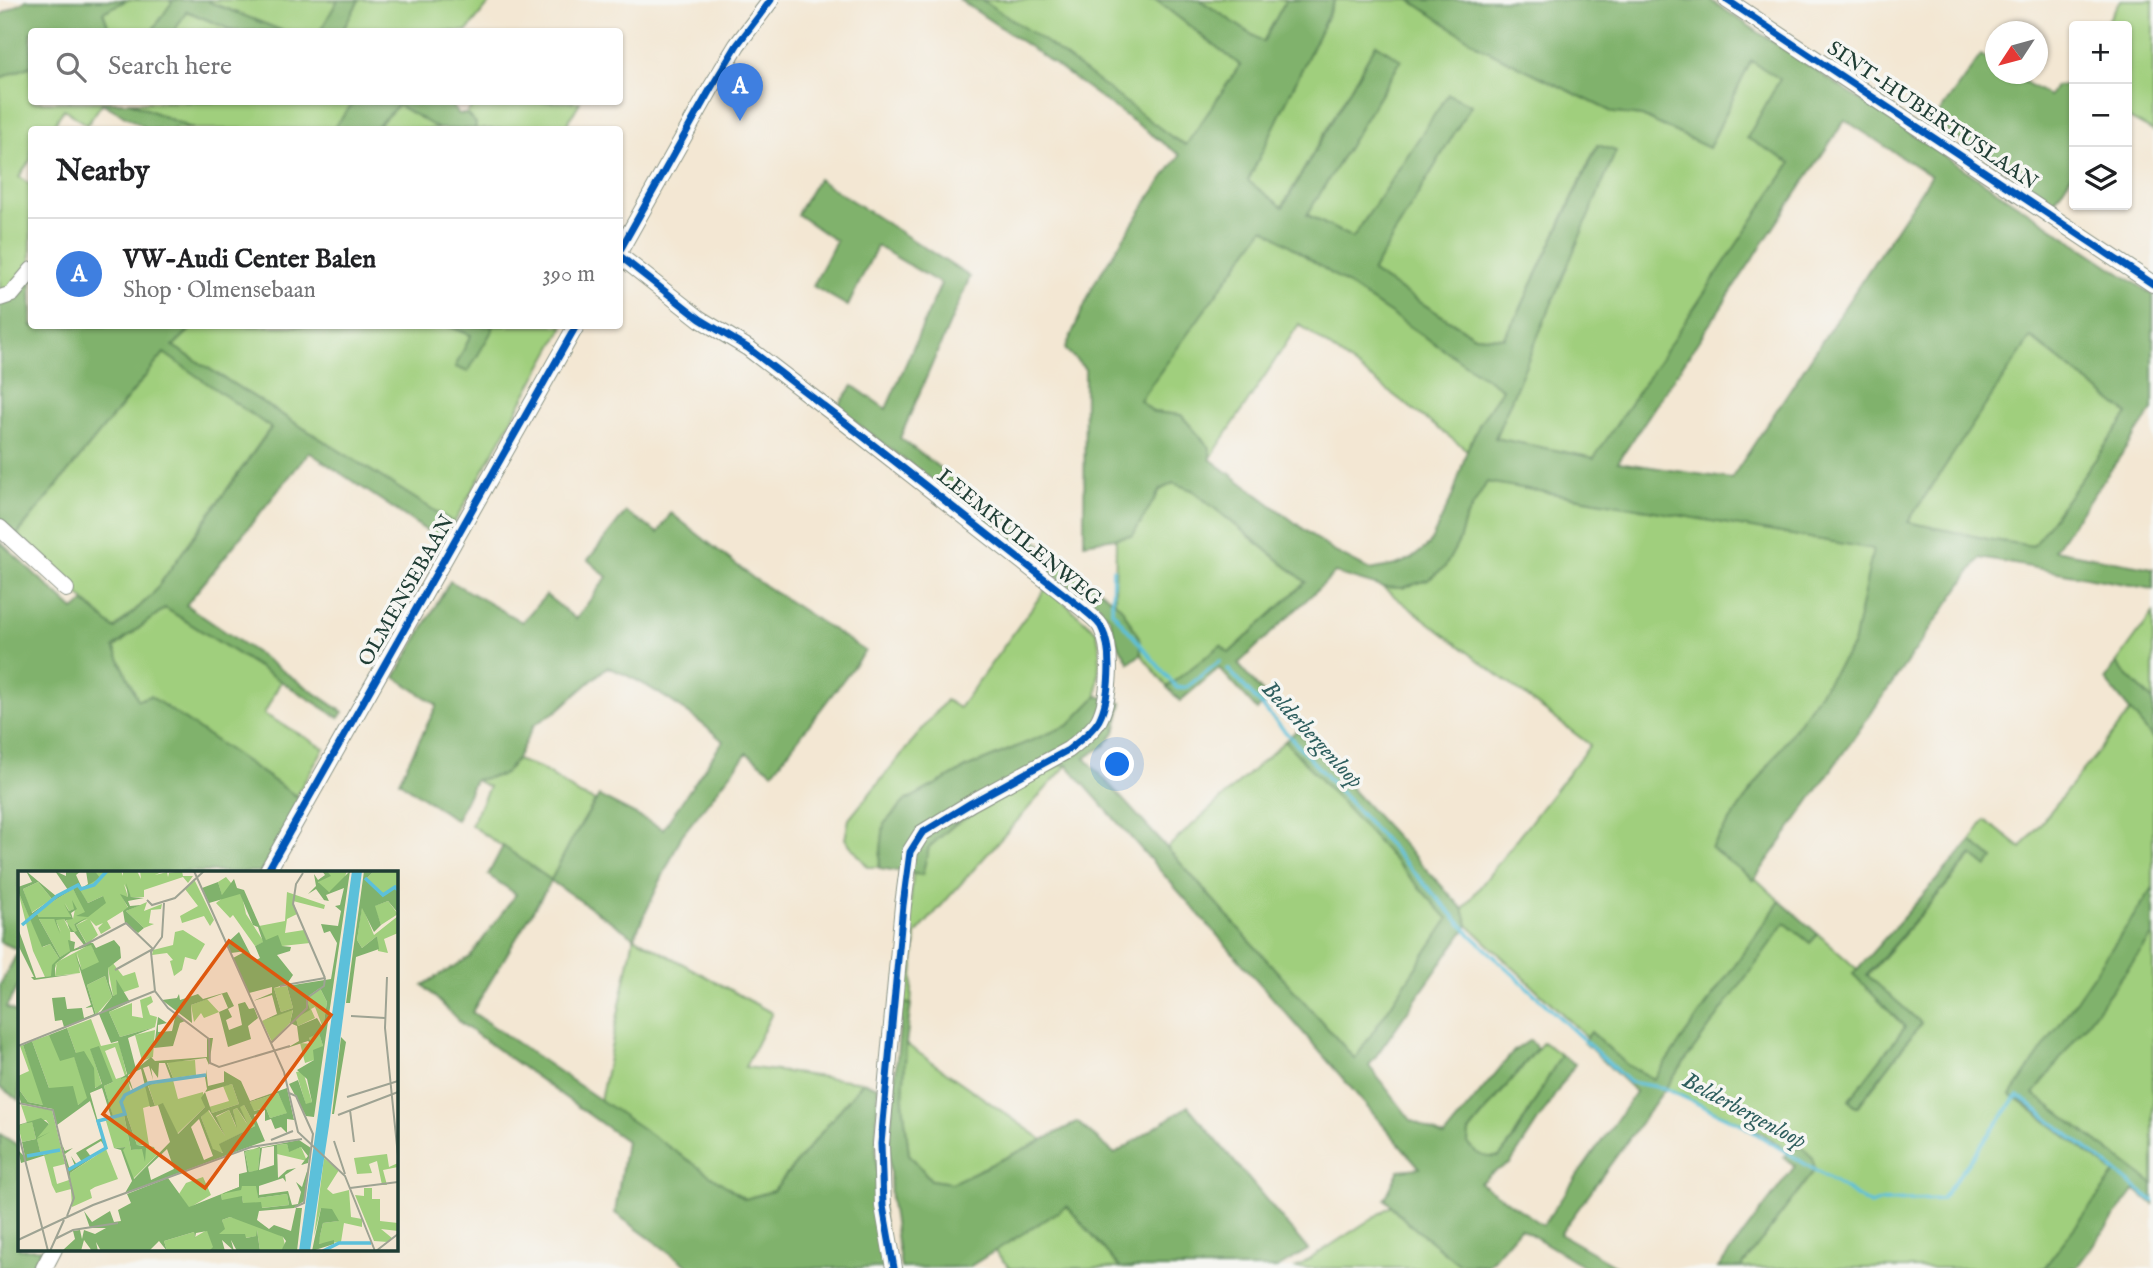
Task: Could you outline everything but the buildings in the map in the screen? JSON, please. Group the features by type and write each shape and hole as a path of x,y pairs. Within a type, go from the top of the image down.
{"street":[{"path":"623,245 710,88 737,45 771,0"},
{"name":"SINT-HUBERTUSLAAN","path":"1727,0 2153,284"},
{"name":"LEEMKUILENWEG","path":"623,258 700,319 748,348 838,417 1083,609 1102,627 1109,674 1105,703 1098,721 1068,750 922,833 910,852 881,1144 883,1206 894,1268"},
{"path":"0,298 12,293 28,275"},
{"name":"OLMENSEBAAN","path":"269,871 574,329"},
{"path":"0,528 66,589"},
{"path":"44,1268 53,1250"}],"green space":[{"path":"27,0 127,0 103,12 109,28 28,28 28,67 0,78 0,15"},
{"path":"127,0 173,2 154,28 109,28 103,12"},
{"path":"169,0 210,0 209,2 275,28 227,28 187,11 176,28 154,28 172,2"},
{"path":"338,0 322,28 275,28 209,2"},
{"path":"338,0 359,0 344,28 322,28"},
{"path":"359,0 492,0 469,28 344,28"},
{"path":"960,0 982,0 1047,43 1186,145 1240,65 1156,0 1200,0 1263,42 1286,0 1335,0 1248,181 1283,207 1376,44 1401,60 1307,215 1353,238 1448,94 1471,105 1372,272 1474,336 1504,338 1519,312 1598,145 1616,151 1495,438 1594,458 1791,163 1747,138 1780,79 1751,61 1709,148 1642,116 1614,113 1482,48 1410,0 1710,0 2153,295 2153,410 2054,550 2153,568 2153,589 1980,558 1754,880 1711,848 1853,645 1873,549 1487,482 1465,520 1459,541 1445,567 1428,580 1402,588 1382,587 1335,573 1238,664 1268,699 1257,710 1219,668 1180,701 1167,687 1221,645 1229,653 1306,582 1192,490 1173,483 1160,490 1133,535 1084,543 1085,369 1065,349 1095,282 1180,155","holes":["1845,120 1931,176 1731,479 1618,462","1264,228 1502,389 1480,423 1467,450 1453,495 1429,545 1411,559 1370,570 1333,551 1210,459 1210,448 1181,415 1153,412 1140,400","2031,337 2128,414 2033,546 1908,522"]},
{"path":"982,0 1156,0 1240,65 1187,145 1173,138"},
{"path":"1200,0 1286,0 1263,42"},
{"path":"1335,0 1410,0 1482,48 1614,113 1642,116 1709,148 1751,60 1780,79 1791,163 1595,458 1495,438 1615,151 1597,145 1519,312 1503,338 1475,336 1372,272 1471,105 1448,95 1352,239 1307,214 1401,61 1376,44 1282,207 1248,181"},
{"path":"2120,0 2153,0 2153,131 2132,120 2132,21 2108,21"},
{"path":"186,11 227,28 176,28"},
{"path":"1981,55 1985,58 1985,84 2028,84 2049,96 2055,86 2068,85 2069,179 2054,202 1933,122"},
{"path":"28,67 28,105 101,105 87,125 64,109 53,126 28,126 28,164 19,177 28,183 28,276 0,303 0,78"},
{"path":"106,105 137,105 186,126 143,126"},
{"path":"137,105 352,105 336,126 186,126"},
{"path":"352,105 398,105 377,126 335,126"},
{"path":"398,105 434,126 378,126"},
{"path":"398,105 451,105 459,114 466,114 476,123 476,126 434,126"},
{"path":"473,105 578,105 566,126 476,126 476,123 466,114"},
{"path":"818,179 970,277 900,438 1121,607 1140,639 1141,654 1129,663 1116,640 1109,617 837,408 853,386 886,409 941,284 877,246 848,306 813,286 836,241 797,214"},
{"path":"1264,228 1502,389 1480,423 1467,450 1299,324 1210,459 1210,448 1181,415 1153,412 1139,400"},
{"path":"28,276 28,329 191,329 173,346 454,523 442,541 309,452 186,605 343,712 339,718 165,608 114,647 138,700 150,696 303,799 262,871 18,871 18,950 0,942 0,542 74,610 84,602 115,629 152,595 271,428 164,353 17,535 0,519 0,303"},
{"path":"191,329 456,329 471,335 492,329 562,329 454,523 173,346"},
{"path":"456,329 492,329 468,372 455,367 471,335"},
{"path":"2030,337 2128,414 2033,546 1907,522"},
{"path":"164,353 271,427 152,595 114,629 17,535"},
{"path":"1487,482 1874,549 1853,645 1711,848 1754,880 1755,878 1780,901 1654,1079 1627,1065 1591,1032 1587,1037 1468,925 1463,909 1590,745 1382,587 1402,588 1428,580 1459,541 1465,520"},
{"path":"1173,483 1192,490 1306,582 1229,653 1220,646 1167,687 1141,654 1139,639 1115,603 1116,538 1133,535 1160,490"},
{"path":"626,512 658,533 671,513 753,578 865,651 773,772 747,753 682,835 634,937 551,881 472,1012 745,1199 773,1191 863,1082 878,1087 876,1157 889,1268 691,1268 615,1213 626,1141 462,1024 423,985 470,957 516,894 488,875 503,846 551,880 599,796 663,829 723,741 668,699 607,667 558,710 534,725 516,760 503,775 475,780 456,820 399,781 437,705 395,677 450,581 522,622 546,595 576,619 607,577 588,560"},
{"path":"1047,587 1097,632 1100,650 1097,696 1069,725 968,767 905,801 884,824 879,867 868,867 845,839 849,819 946,700 959,708"},
{"path":"165,608 281,681 264,714 324,748 296,796 150,696 138,700 114,648"},
{"path":"2153,613 2153,701 2116,664"},
{"path":"2116,664 2153,701 2153,739 2105,680"},
{"path":"1097,696 1122,703 1115,732 1104,746 1085,758 1355,1059 1448,919 1285,741 1297,730 1463,909 1468,925 1369,1066 1411,1120 1444,1137 1514,1051 1530,1040 1537,1048 1469,1132 1468,1143 1474,1150 1481,1155 1499,1157 1513,1140 1561,1055 1575,1064 1510,1164 1493,1172 1480,1183 1543,1225 1636,1092 1584,1042 1591,1032 1627,1065 1654,1079 1780,901 1818,934 1810,943 1785,923 1560,1234 1619,1268 1587,1268 1520,1228 1488,1265 1459,1264 1407,1222 1385,1199 1399,1170 1420,1168 1067,765 1059,765 957,822 929,847 922,875 879,868 884,824 905,801 968,767 1069,725"},
{"path":"2131,711 2153,739 2153,888 2012,1095 2115,1174 2044,1268 1741,1268 1815,1169 1795,1148 1790,1152 1761,1132 1665,1089 1785,922 1810,943 1818,934 1857,969 1853,974 1905,1027 1849,1100 1858,1107 1921,1023 1867,976 1973,855 1987,866 1993,859 1971,841 1985,820 2021,848"},
{"path":"1285,741 1449,919 1355,1059 1167,848"},
{"path":"516,760 540,768 580,795 595,801 551,880 471,825 489,787 475,780 502,775"},
{"path":"1059,765 1067,765 916,934 911,1005 902,1002 913,873 922,874 929,847 954,825"},
{"path":"1971,841 1993,859 1987,867 1972,855 1867,975 1921,1023 1857,1107 1849,1100 1905,1027 1853,974"},
{"path":"2153,888 2153,935 2034,1094 2153,1184 2153,1204 2135,1190 2076,1268 2044,1268 2115,1174 2011,1095"},
{"path":"2153,935 2153,1184 2034,1094"},
{"path":"634,937 772,1013 745,1067 863,1082 773,1191 745,1199 600,1101"},
{"path":"18,952 18,986 6,1007 18,1013 18,1099 0,1087 0,985"},
{"path":"902,1002 911,1005 903,1101 909,1154 931,1180 952,1183 1077,1122 1115,1154 1188,1106 1308,1250 1277,1268 1120,1268 1067,1206 969,1267 901,1268 891,1203 889,1146"},
{"path":"1543,1042 1561,1055 1512,1140 1499,1157 1477,1153 1468,1143 1469,1132"},
{"path":"906,1044 1043,1140 952,1183 931,1180 909,1154 903,1101"},
{"path":"0,1134 18,1145 18,1250 41,1250 31,1268 0,1268"},
{"path":"1802,1147 1812,1157 1815,1169 1741,1268 1718,1268 1795,1166 1784,1157 1795,1148"},
{"path":"1067,1206 1120,1268 1010,1268 994,1251"},
{"path":"1391,1206 1459,1264 1488,1265 1486,1268 1296,1268"}],"waterway":[{"name":"Belderbergenloop","path":"1113,569 1112,611 1177,688 1187,687 1220,661"},
{"name":"Belderbergenloop","path":"1228,669 1471,935 1629,1082 1664,1088 1741,1124 1871,1205 1881,1201 1941,1199 2019,1096 2153,1201"}],"cycle path":[{"path":"623,245 737,45 771,0"},
{"path":"1727,0 2153,284"},
{"path":"623,258 700,319 748,348 1083,609 1099,623 1108,649 1106,700 1093,729 1068,750 922,833 910,852 881,1144 883,1206 894,1268"},
{"path":"268,871 574,329"}],"place":[{"name":"VW-Audi Center Balen","path":"740,121"}]}
